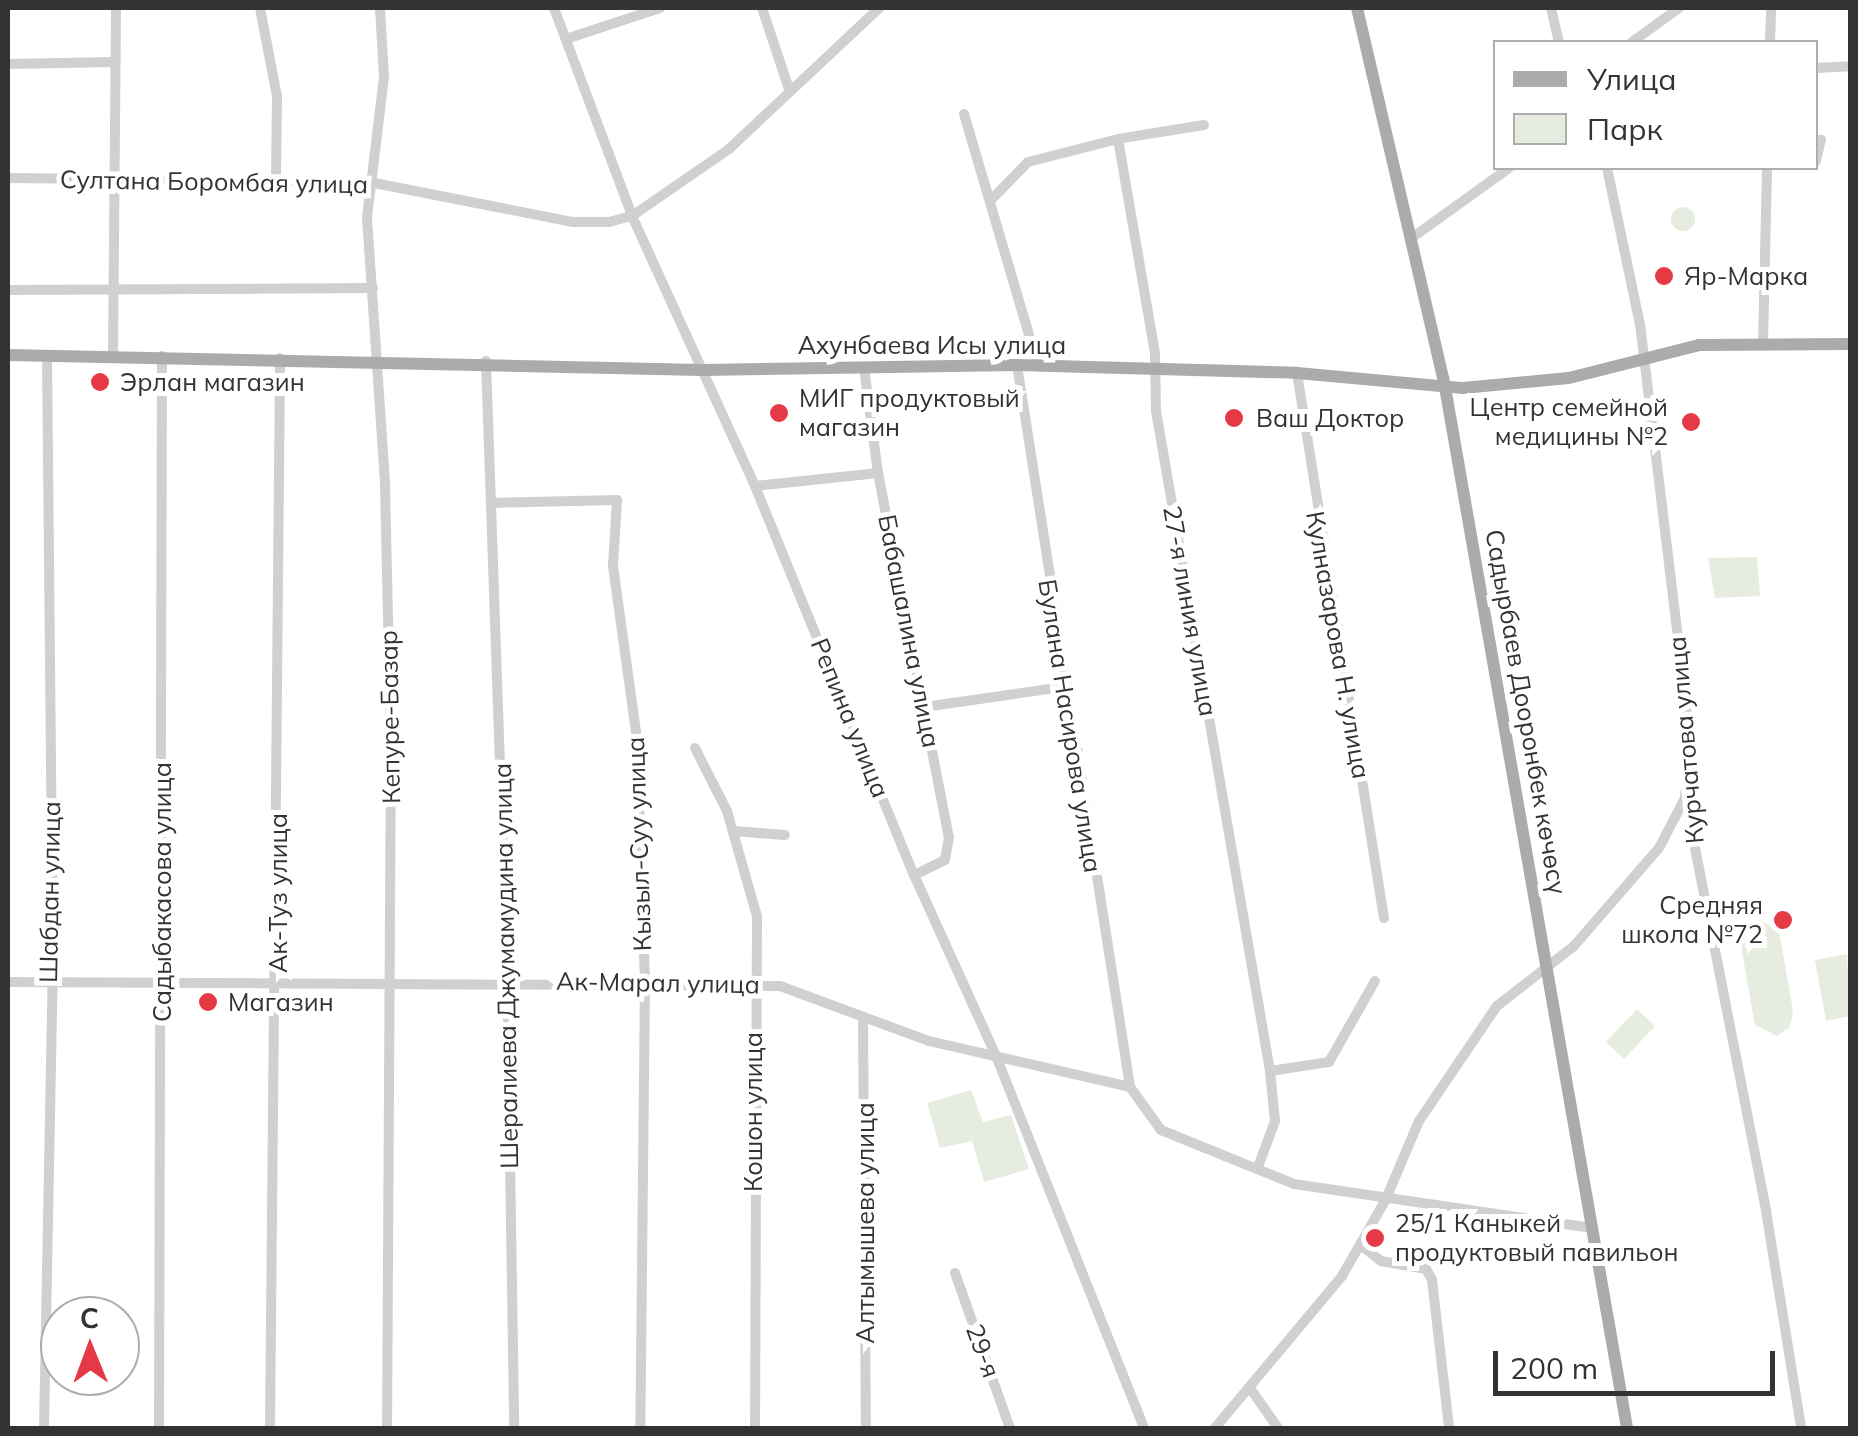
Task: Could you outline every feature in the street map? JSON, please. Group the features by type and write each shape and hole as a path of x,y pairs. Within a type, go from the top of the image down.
{"main road":[{"name":"Садырбаев Дооронбек көчөсү","path":"1357,8 1413,237 1444,387 1628,1428"},
{"name":"Ахунбаева Исы улица","path":"8,355 378,358 702,370 1017,365 1297,373 1444,387 1569,378 1699,345 1850,344"}],"street":[{"path":"114,356 111,179 116,8"},
{"path":"260,8 277,96 276,179"},
{"name":"Кепуре-Базар","path":"380,8 384,76 369,182 378,358 392,982 387,1428"},
{"name":"Репина улица","path":"554,8 632,216 756,486 914,875 996,1056 1144,1428"},
{"path":"566,39 660,8"},
{"path":"762,8 790,88"},
{"name":"Султана Боромбая улица","path":"8,178 369,182 573,222 632,216 729,148 880,8"},
{"path":"1551,8 1558,40"},
{"path":"1635,40 1679,8"},
{"path":"1770,40 1771,8"},
{"path":"8,64 114,62"},
{"path":"1818,68 1850,66"},
{"path":"964,114 1038,366"},
{"path":"990,201 1028,162 1118,139 1204,125"},
{"name":"27-я линия улица","path":"1118,139 1155,369 1156,411 1270,1071 1275,1120 1258,1167"},
{"path":"1818,153 1821,140"},
{"path":"1413,237 1506,170"},
{"name":"Курчатова улица","path":"1607,170 1642,358 1690,745 1686,797 1766,1212 1800,1428"},
{"path":"1763,345 1767,170"},
{"path":"8,290 373,288"},
{"name":"Шабдан улица","path":"44,1428 47,356"},
{"name":"Садыбакасова улица","path":"159,1428 162,356"},
{"name":"Ак-Туз улица","path":"270,1428 278,982 280,358"},
{"name":"Шералиева Джумамудина улица","path":"486,361 508,981 514,1428"},
{"name":"Булана Насирова улица","path":"1017,365 1062,687 1130,1087"},
{"name":"Бабашалина улица","path":"864,368 878,473 949,837 945,860 914,875"},
{"name":"Кулназарова Н. улица","path":"1297,373 1384,918"},
{"path":"756,486 878,473"},
{"name":"Кызыл-Суу улица","path":"491,503 616,500 613,566 636,740 645,982 640,1428"},
{"path":"924,708 1062,687"},
{"name":"Кошон улица","path":"695,748 734,832 757,916 753,983 755,1428"},
{"path":"1214,1428 1252,1391 1361,1245 1385,1201 1419,1121 1506,996 1574,946 1660,848 1686,797"},
{"path":"734,832 786,835"},
{"path":"1270,1071 1328,1062 1375,980"},
{"name":"Ак-Марал улица","path":"8,982 753,983 812,995 863,1017 996,1056 1130,1087"},
{"name":"Алтымышева улица","path":"863,1017 866,1428"},
{"path":"1130,1087 1160,1130 1294,1184 1385,1201 1592,1228"},
{"path":"1361,1245 1381,1261 1416,1265 1432,1280 1449,1428"},
{"name":"29-я","path":"955,1274 1010,1428"},
{"path":"1252,1391 1278,1428"}],"green space":[{"path":"1683,207 1692,210 1692,228 1683,231 1674,228 1671,219 1674,210"},
{"path":"1757,557 1760,596 1715,598 1708,558"},
{"path":"1760,920 1779,931 1793,1011 1790,1027 1777,1036 1755,1025 1740,940 1746,926"},
{"path":"1847,954 1850,1016 1826,1021 1815,960"},
{"path":"1637,1009 1655,1026 1624,1059 1606,1042"},
{"path":"971,1090 983,1122 1011,1115 1029,1169 984,1182 972,1141 940,1148 927,1103"}],"place":[{"name":"Яр-Марка","path":"1664,276"},
{"name":"Эрлан магазин","path":"100,382"},
{"name":"МИГ продуктовый магазин","path":"779,413"},
{"name":"Ваш Доктор","path":"1234,418"},
{"name":"Центр семейной медицины №2","path":"1691,422"},
{"name":"Средняя школа №72","path":"1783,920"},
{"name":"Магазин","path":"208,1002"},
{"name":"25/1 Каныкей продуктовый павильон","path":"1375,1238"}]}
